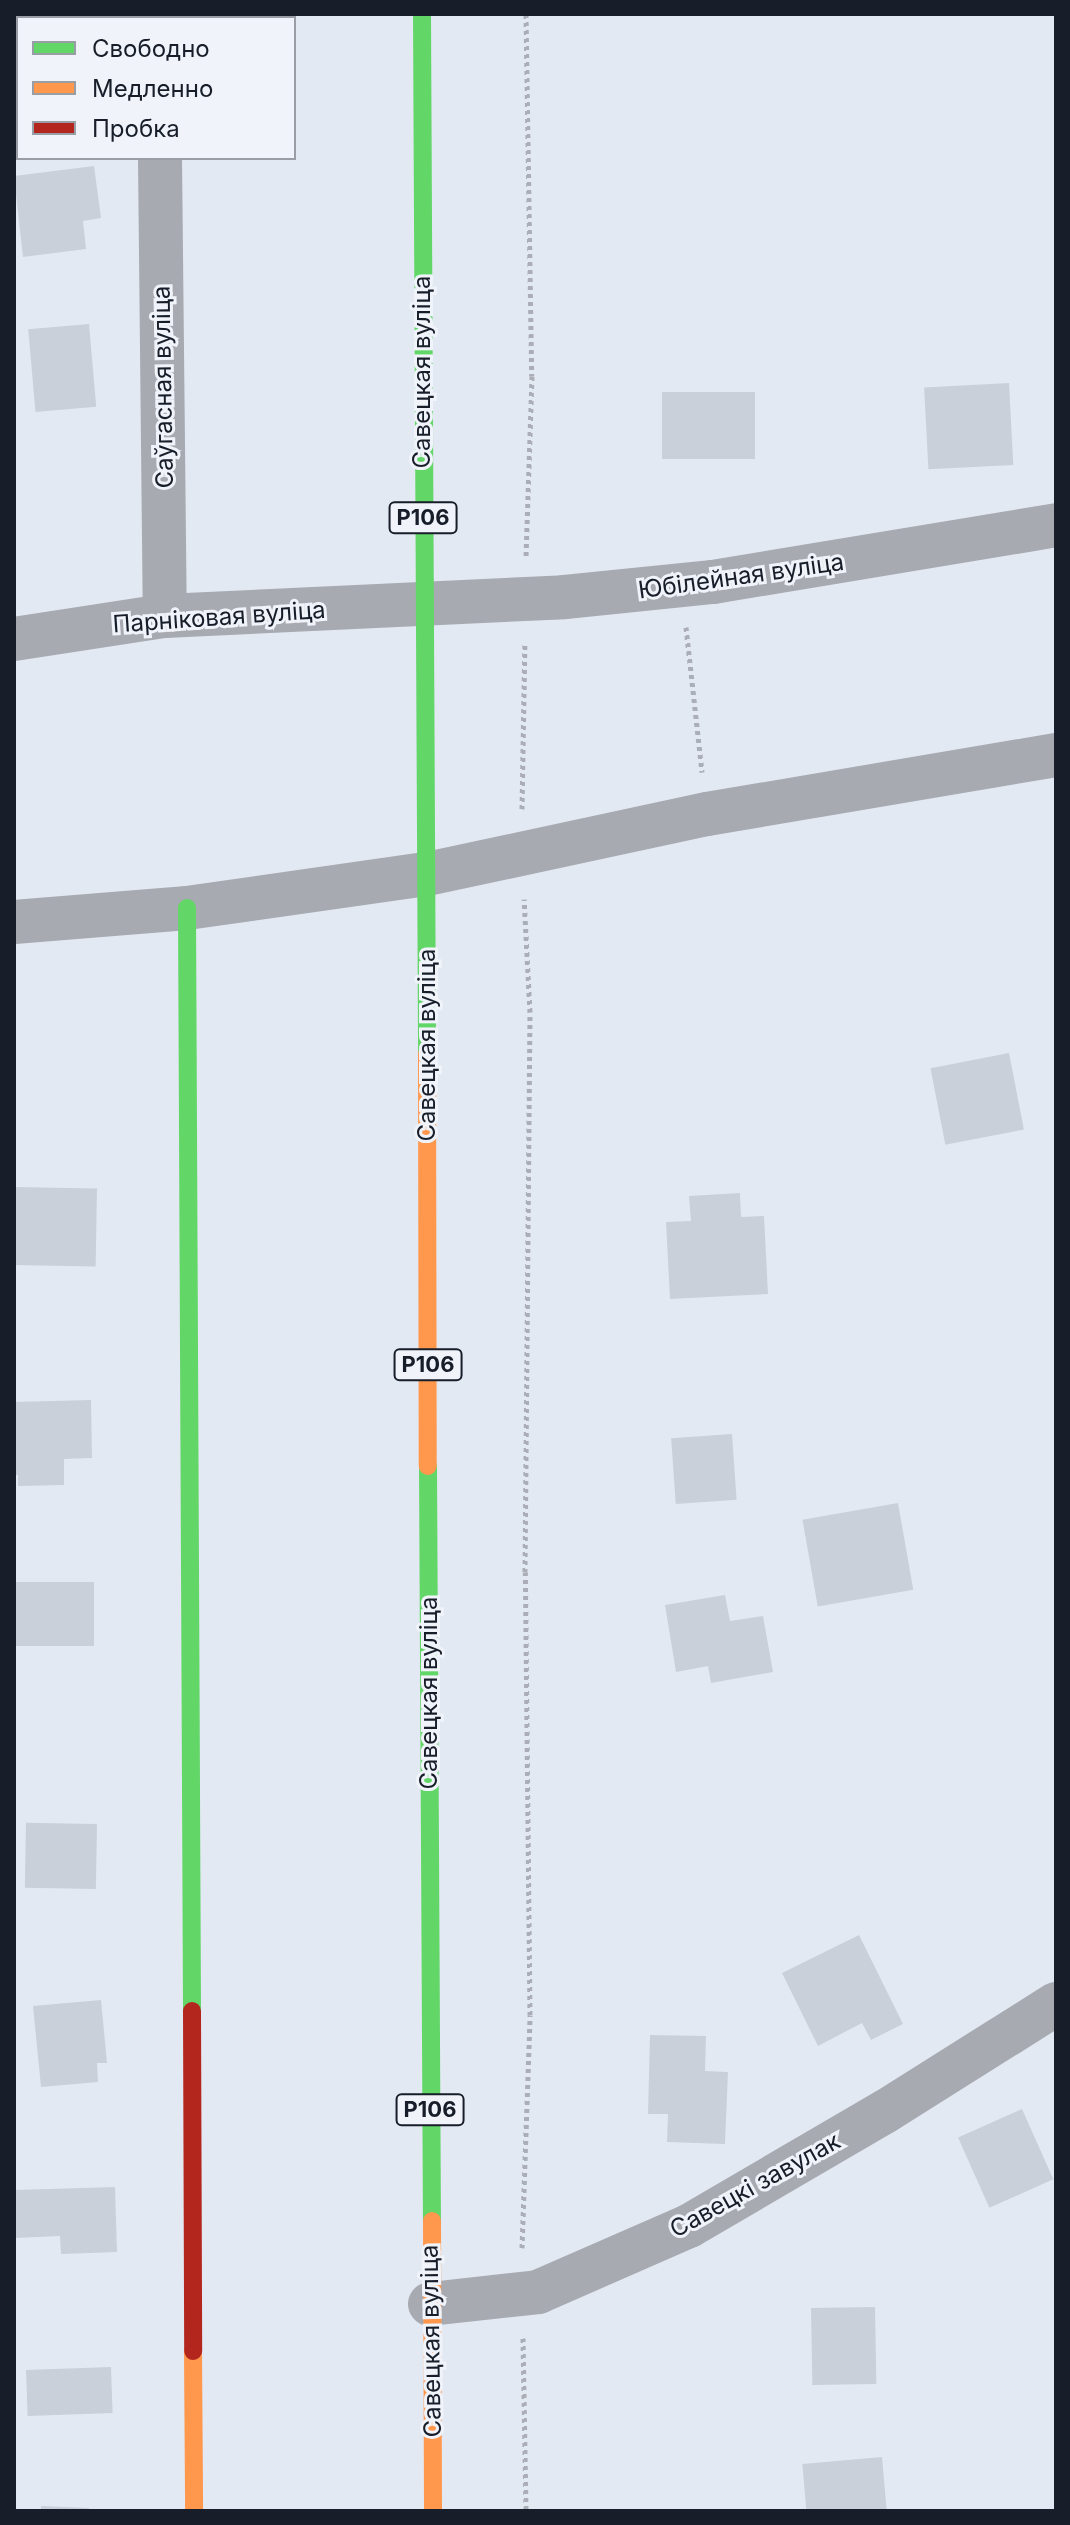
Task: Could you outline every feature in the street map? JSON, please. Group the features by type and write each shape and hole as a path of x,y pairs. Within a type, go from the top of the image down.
{"main road":[{"name":"Савецкая вуліца","path":"422,14 433,2511"},
{"path":"187,908 194,2511"}],"street":[{"name":"Саўгасная вуліца","path":"160,160 165,616"},
{"name":"Юбілейная вуліца","path":"424,604 754,578 1056,525"},
{"name":"Парніковая вуліца","path":"14,639 165,616 424,604"},
{"path":"14,922 187,908 427,874 707,814 1056,755"},
{"name":"Савецкі завулак","path":"430,2304 538,2292 689,2226 886,2111 1056,2004"}],"path":[{"path":"526,14 532,376 522,854 530,1012 525,1572 530,2015 522,2294 526,2511"},
{"path":"681,586 707,814"}],"building":[{"path":"83,15 83,16 24,16"},
{"path":"94,166 101,218 83,221 86,249 23,257 14,176"},
{"path":"89,324 96,407 35,412 28,329"},
{"path":"1009,383 1013,465 928,469 924,387"},
{"path":"662,392 755,392 755,459 662,459"},
{"path":"1009,1053 1024,1130 945,1145 930,1068"},
{"path":"14,1187 97,1188 96,1266 14,1265"},
{"path":"740,1193 741,1217 764,1216 768,1294 670,1299 666,1222 691,1221 689,1196"},
{"path":"91,1400 92,1458 64,1459 64,1485 18,1486 18,1475 14,1475 14,1402"},
{"path":"732,1434 737,1500 676,1504 671,1438"},
{"path":"898,1503 913,1590 818,1607 802,1520"},
{"path":"14,1582 94,1582 94,1646 14,1646"},
{"path":"725,1595 730,1621 763,1616 773,1672 711,1683 708,1666 676,1672 665,1605"},
{"path":"26,1823 97,1824 96,1889 25,1888"},
{"path":"859,1935 903,2024 871,2040 862,2023 818,2046 782,1973"},
{"path":"101,2000 107,2063 97,2063 98,2082 41,2087 33,2006"},
{"path":"650,2035 706,2036 705,2071 728,2072 725,2144 667,2142 668,2114 648,2114"},
{"path":"1022,2109 1053,2179 989,2208 958,2137"},
{"path":"115,2187 117,2252 61,2254 60,2236 15,2238 14,2190"},
{"path":"875,2307 876,2384 812,2385 811,2308"},
{"path":"111,2367 113,2413 28,2416 26,2370"},
{"path":"882,2457 887,2511 806,2511 802,2464"},
{"path":"41,2506 89,2508 89,2511 41,2511"}],"traffic: fast":[{"path":"422,14 427,1054"},
{"path":"187,908 192,2011"},
{"path":"428,1466 432,2221"}],"traffic: slow":[{"path":"427,1054 428,1466"},
{"path":"432,2221 433,2511"},
{"path":"193,2351 194,2511"}],"traffic: jam":[{"path":"192,2011 193,2351"}]}
